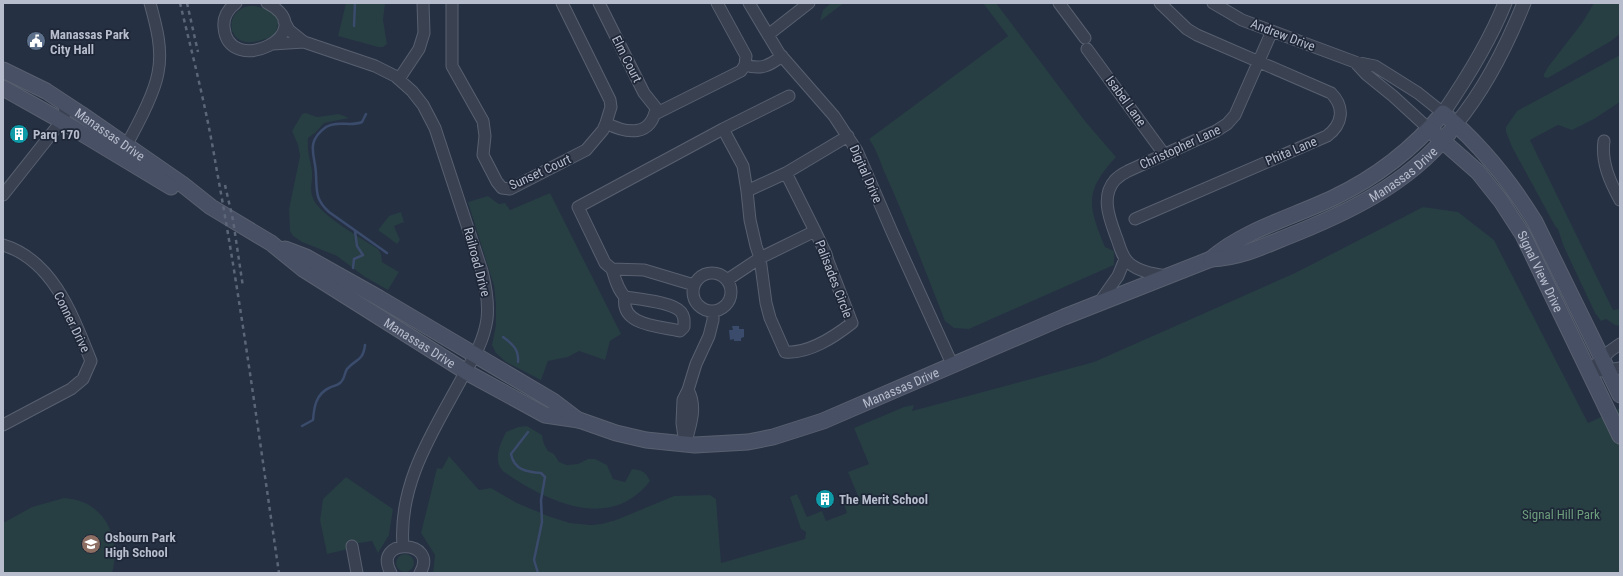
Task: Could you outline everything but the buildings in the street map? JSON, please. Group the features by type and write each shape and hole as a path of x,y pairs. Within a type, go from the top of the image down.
{"main road":[{"name":"Manassas Drive","path":"3,70 63,102 123,151"},
{"name":"Manassas Drive","path":"3,88 62,121 123,151 271,243 303,269 466,372 545,415 579,420 616,433 653,441 685,444 748,442 773,437 823,421 952,364 1167,276 1211,259 1227,258 1252,251 1320,223 1361,204 1397,182 1443,141 1456,124"},
{"name":"Manassas Drive","path":"1211,259 1223,248 1243,237 1333,198 1360,184 1400,158 1443,113"},
{"name":"Signal View Drive","path":"1443,113 1456,124 1493,163 1536,222 1610,366 1620,395"},
{"name":"Signal View Drive","path":"1429,129 1478,172 1512,215 1620,436"},
{"name":"Manassas Drive","path":"271,243 306,257 379,298 554,401 579,420"}],"street":[{"path":"123,151 146,106 158,73 159,44 150,3"},
{"name":"Railroad Drive","path":"236,3 227,12 224,24 226,36 230,42 241,49 260,50 272,44 304,42"},
{"name":"Railroad Drive","path":"267,3 276,9 281,15 289,30 304,42 374,66 399,79 412,90 431,118 482,271 488,304 484,330 475,355 432,433 414,474 404,512 403,546"},
{"path":"399,79 419,49 424,33 423,3"},
{"name":"Sunset Court","path":"452,3 452,66 483,121 485,136 483,155 497,182 502,188 510,189 580,154 598,137 606,123 611,107 610,100 562,3"},
{"name":"Elm Court","path":"599,3 644,93 656,108 655,114"},
{"path":"606,123 625,130 636,132 645,128 652,121 655,114 741,71 745,66 746,56 717,3"},
{"name":"Digital Drive","path":"749,3 782,56 834,116 857,151 952,364"},
{"path":"768,35 810,3"},
{"name":"Isabel Lane","path":"1059,3 1164,154"},
{"name":"Phita Lane","path":"1134,219 1327,136 1337,126 1341,112 1339,104 1331,93 1192,32 1160,3"},
{"name":"Andrew Drive","path":"1213,3 1242,20 1355,62 1375,66 1418,93 1443,113"},
{"name":"Manassas Drive","path":"1443,113 1474,67 1505,3"},
{"name":"Manassas Drive","path":"1456,124 1489,74 1524,3"},
{"path":"272,44 282,35 284,21"},
{"name":"Christopher Lane","path":"1125,259 1109,219 1107,200 1116,179 1128,171 1216,131 1227,124 1235,115 1272,30"},
{"path":"745,66 756,68 766,66 782,56"},
{"name":"Andrew Drive","path":"1355,62 1367,75 1389,92 1429,129"},
{"path":"625,297 624,304 627,313 636,321 680,331 684,327 685,319 680,311 666,304 625,297 622,294 612,269 605,263 578,207 723,129 789,96"},
{"path":"3,195 62,121 65,116 63,102"},
{"name":"Palisades Circle","path":"723,129 743,166 750,220 760,258 766,303 770,318 785,352 793,353 811,348 835,336 852,323 826,254 786,173"},
{"path":"747,191 786,173 848,136"},
{"path":"1604,141 1602,151 1604,162 1610,180 1620,200"},
{"name":"Palisades Circle","path":"727,280 760,258 815,231"},
{"name":"Conner Drive","path":"3,245 22,253 43,270 69,310 91,361 83,379 75,387 3,425"},
{"path":"1100,303 1118,276 1125,259 1130,265 1137,268 1167,276"},
{"path":"612,269 644,270 694,285"},
{"path":"706,274 718,274 727,280 730,286 730,298 723,308 713,311 705,310 693,297 694,285 697,280 706,274"},
{"path":"685,444 682,423 683,400 688,390 692,373 709,336 713,320 713,311"},
{"path":"1589,371 1610,366 1620,344"},
{"path":"352,546 357,573"},
{"path":"391,573 388,565 389,557 395,549 403,546 415,548 420,554 423,562 420,573"}],"green space":[{"path":"346,3 385,3 383,20 387,44 383,47 378,47 338,36"},
{"path":"831,3 844,3 820,21 823,10"},
{"path":"983,3 996,3 1085,121 1116,157 1098,180 1092,199 1095,220 1099,233 1105,247 1114,251 1114,265 969,329 954,328 945,321 877,153 869,139 1008,36"},
{"path":"1594,3 1620,3 1620,34 1611,41 1548,78 1544,77 1548,67 1582,23"},
{"path":"249,6 263,8 275,16 278,24 276,32 272,36 253,42 246,42 239,39 235,35 231,24 233,18 236,13"},
{"path":"1620,55 1620,102 1594,119 1572,130 1558,125 1530,140 1613,310 1620,309 1620,326 1615,325 1606,319 1601,321 1595,313 1564,247 1558,229 1512,147 1506,132 1506,127 1517,111"},
{"path":"306,113 317,117 339,114 349,118 324,123 308,138 308,151 312,171 312,195 317,204 332,219 378,249 381,254 382,262 399,272 388,290 365,277 337,256 302,242 293,236 290,231 289,209 300,156 298,145 292,131 302,114"},
{"path":"550,193 621,334 610,341 605,360 579,351 568,357 548,361 541,380 506,362 496,353 492,345 496,325 494,286 468,202 488,196 499,204 505,203 510,210"},
{"name":"Signal Hill Park","path":"1423,207 1458,212 1494,240 1588,423 1620,408 1620,573 433,573 435,555 421,533 437,468 442,469 449,456 479,490 491,488 517,503 548,516 570,523 591,525 601,524 616,520 674,496 710,495 716,499 721,563 805,539 806,532 801,529 790,497 797,494 807,517 822,511 826,521 847,513 843,502 858,496 848,472 869,464 854,428 904,407 914,405 912,411 1094,362 1295,273"},
{"path":"401,212 404,222 394,226 400,240 397,244 378,230 389,216"},
{"path":"527,426 542,435 544,444 548,451 554,454 559,462 567,465 578,464 588,459 595,459 607,465 613,479 625,482 632,469 643,472 647,475 650,481 634,497 616,506 597,509 578,507 539,493 504,472 498,463 498,452 506,432 518,427"},
{"path":"346,477 393,509 389,535 378,553 372,541 353,544 349,549 327,554 320,520 323,499"},
{"path":"64,498 78,500 90,506 99,513 107,523 112,534 114,546 112,573 3,573 3,523 32,507"},
{"path":"401,554 409,554 414,559 412,570 409,572 401,572 396,567 396,559"}],"water":[{"path":"732,326 739,326 739,329 744,329 744,337 741,338 741,341 734,341 734,339 730,340 729,330 733,330"}],"waterway":[{"path":"354,26 355,3"},
{"path":"366,114 362,122 330,125 319,133 315,139 313,150 316,168 317,191 321,203 329,212 387,253"},
{"path":"353,268 354,259 363,255 357,246 355,231"},
{"path":"503,337 515,348 518,362"},
{"path":"302,426 313,420 318,397 330,387 337,385 342,381 347,369 361,357 365,345"},
{"path":"528,432 511,454 515,464 518,467 526,471 541,473 545,477 541,500 542,522 534,560 538,573"}],"railway":[{"path":"180,3 200,84 234,267 279,573"},
{"path":"187,3 198,52"},
{"path":"225,185 233,220 243,287"}],"place":[{"name":"Manassas Park City Hall","path":"36,41"},
{"name":"Parq 170","path":"19,134"},
{"name":"The Merit School","path":"825,499"},
{"name":"Osbourn Park High School","path":"91,544"}]}
